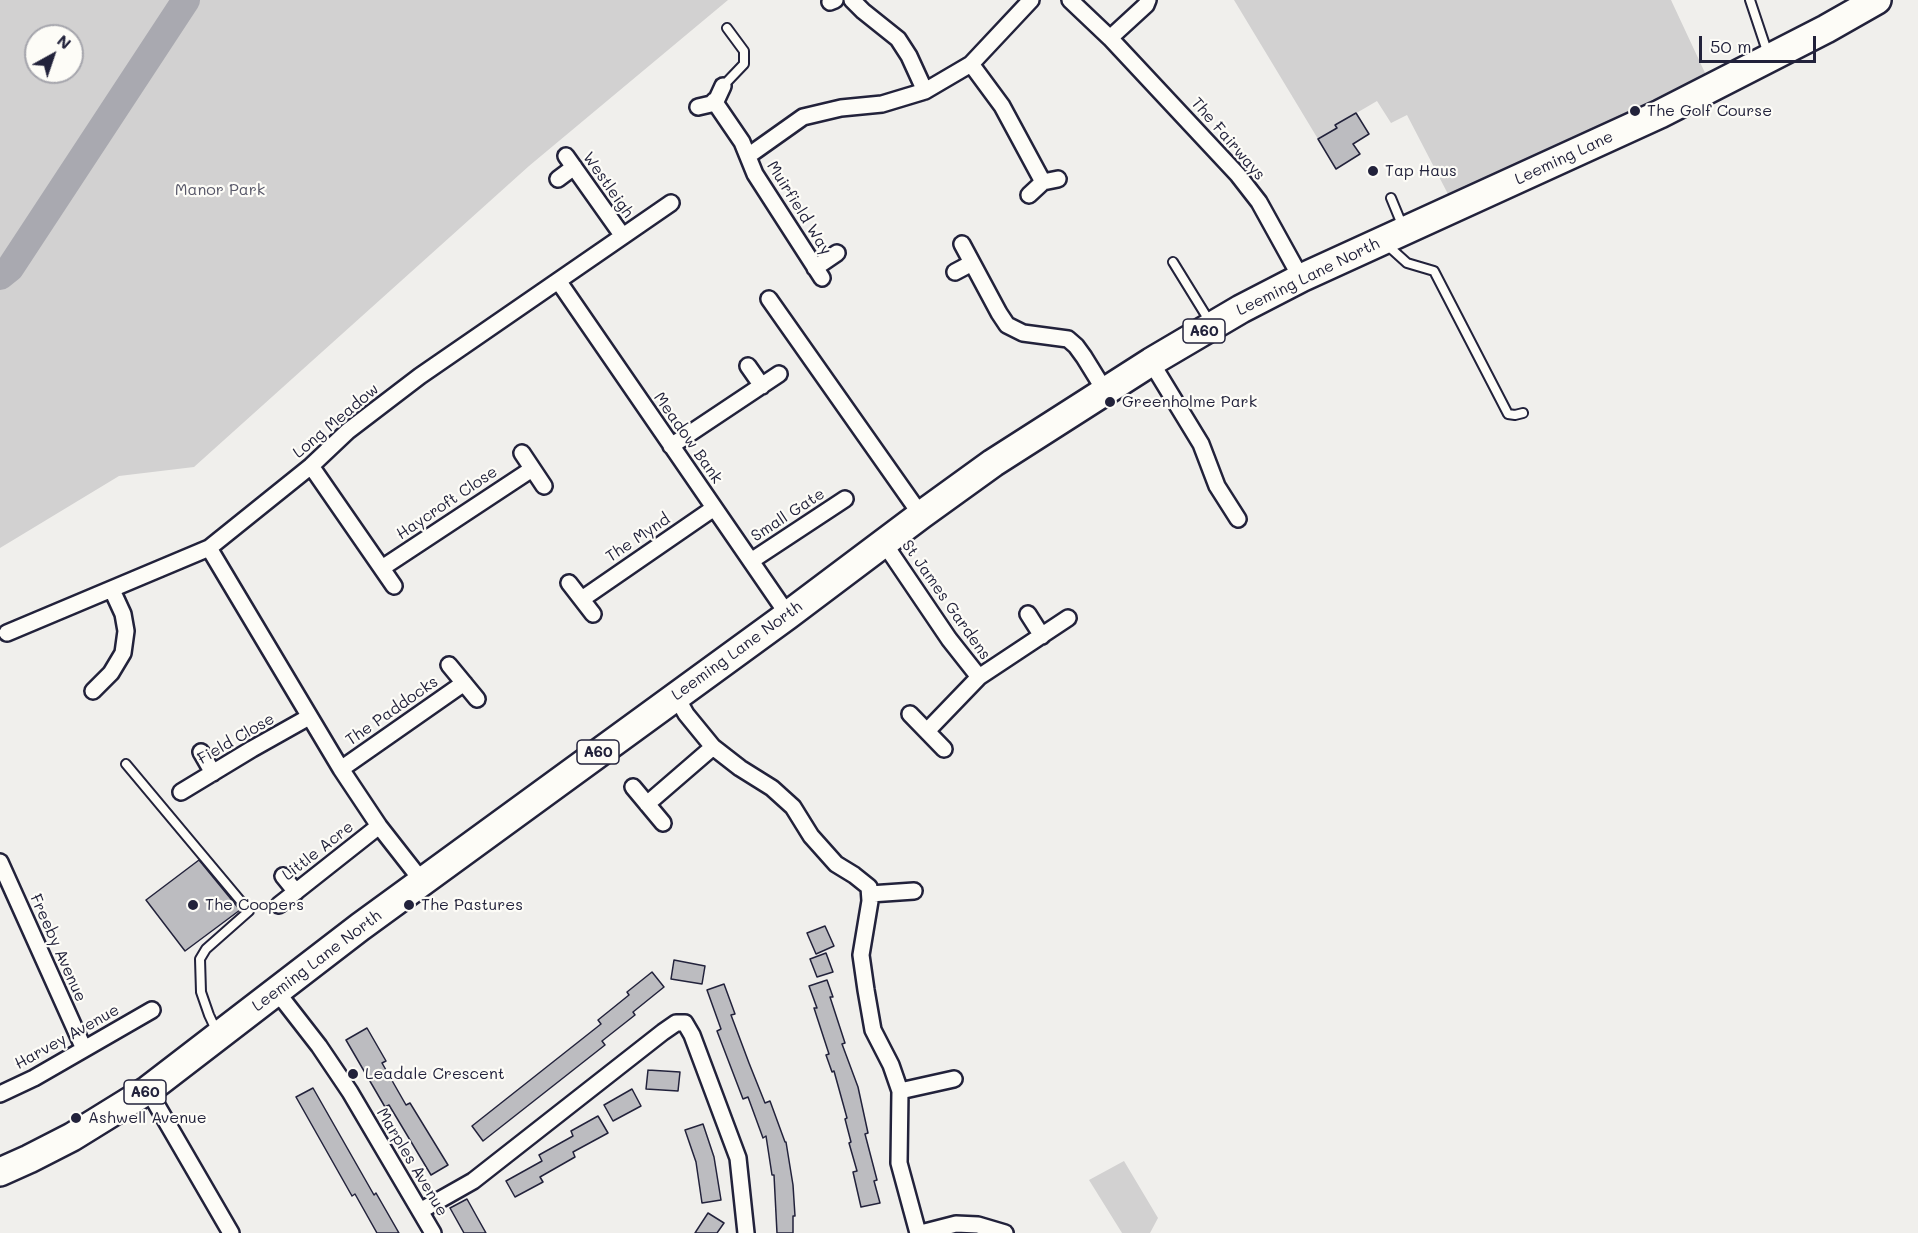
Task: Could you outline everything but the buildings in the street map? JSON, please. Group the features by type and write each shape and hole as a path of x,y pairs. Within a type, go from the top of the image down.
{"highway":[{"name":"Leeming Lane","path":"1507,184 1660,114 1877,0"},
{"name":"Leeming Lane North","path":"0,1172 72,1137 148,1090 422,881 993,463 1150,362 1301,278 1507,184"}],"street":[{"path":"852,0 898,39 909,56 924,91"},
{"name":"Muirfield Way","path":"748,156 803,117 819,111 882,104 924,91 971,64 1031,0"},
{"name":"The Fairways","path":"1070,0 1110,38 1238,174 1259,202 1301,278"},
{"path":"1110,38 1146,5 1148,0"},
{"path":"971,64 1002,106 1050,180 1029,195"},
{"path":"698,107 714,101 723,86"},
{"name":"Muirfield Way","path":"714,101 738,135 755,174 818,273 837,253"},
{"name":"Westleigh","path":"558,179 570,161 622,235"},
{"name":"Long Meadow","path":"7,633 209,548 311,465 348,431 420,376 671,203"},
{"path":"962,244 1007,325 1023,333 1068,339 1080,351 1105,391"},
{"path":"955,272 972,263"},
{"name":"Meadow Bank","path":"559,282 788,615"},
{"path":"769,299 921,515"},
{"path":"1150,362 1202,444 1217,486 1238,519"},
{"path":"748,366 762,386"},
{"path":"671,446 779,374"},
{"path":"522,453 544,486"},
{"path":"311,465 394,586"},
{"name":"Haycroft Close","path":"382,568 532,469"},
{"name":"Small Gate","path":"751,561 845,500"},
{"name":"The Mynd","path":"582,600 714,508"},
{"name":"St James Gardens","path":"884,543 949,639 979,677"},
{"path":"209,548 341,770 379,826 422,881"},
{"path":"569,583 593,614"},
{"path":"93,691 111,673 123,653 126,631 123,614 112,590"},
{"path":"1028,614 1042,636"},
{"path":"927,731 979,677 1068,618"},
{"path":"449,664 477,699"},
{"name":"The Paddocks","path":"341,770 464,683"},
{"path":"675,696 686,714 713,747 740,768 772,788 793,807 811,836 836,864 869,887 870,902 861,955 866,990 873,1030 891,1065 900,1091 899,1163 920,1233 956,1224 978,1225 1005,1233"},
{"path":"910,714 944,749"},
{"name":"Field Close","path":"182,792 309,717"},
{"path":"647,804 713,747"},
{"path":"201,752 213,773"},
{"path":"633,787 663,823"},
{"name":"Little Acre","path":"279,905 379,826"},
{"name":"Freeby Avenue","path":"0,862 84,1049"},
{"path":"283,876 296,892"},
{"path":"870,894 914,891"},
{"name":"Marples Avenue","path":"277,992 320,1046 350,1092 433,1233"},
{"name":"Harvey Avenue","path":"0,1094 34,1078 152,1010"},
{"path":"420,1211 473,1181 663,1032 676,1023 685,1023 692,1035 738,1158 746,1233"},
{"path":"900,1091 954,1079"},
{"path":"148,1090 231,1233"}],"lane":[{"path":"1750,0 1770,58"},
{"path":"723,86 744,64 744,51 727,28"},
{"path":"1391,198 1394,236 1407,263 1434,271 1508,414 1523,413"},
{"path":"1173,262 1213,326"},
{"path":"126,764 249,911 206,949 200,959 201,992 219,1036"}],"green space":[{"name":"Manor Park","path":"0,0 728,0 529,166 194,467 119,476 0,548"},
{"path":"1234,0 1671,0 1706,75 1449,196 1407,115 1391,123 1377,101 1336,125 1337,128 1318,139"},
{"path":"1124,1161 1158,1218 1150,1233 1122,1233 1089,1180"}],"waterway":[{"path":"0,276 10,268 186,0"}],"place":[{"name":"The Golf Course","path":"1635,111"},
{"name":"Tap Haus","path":"1373,171"},
{"name":"Greenholme Park","path":"1110,402"},
{"name":"The Coopers","path":"193,905"},
{"name":"The Pastures","path":"409,905"},
{"name":"Leadale Crescent","path":"353,1074"},
{"name":"Ashwell Avenue","path":"76,1118"}]}
